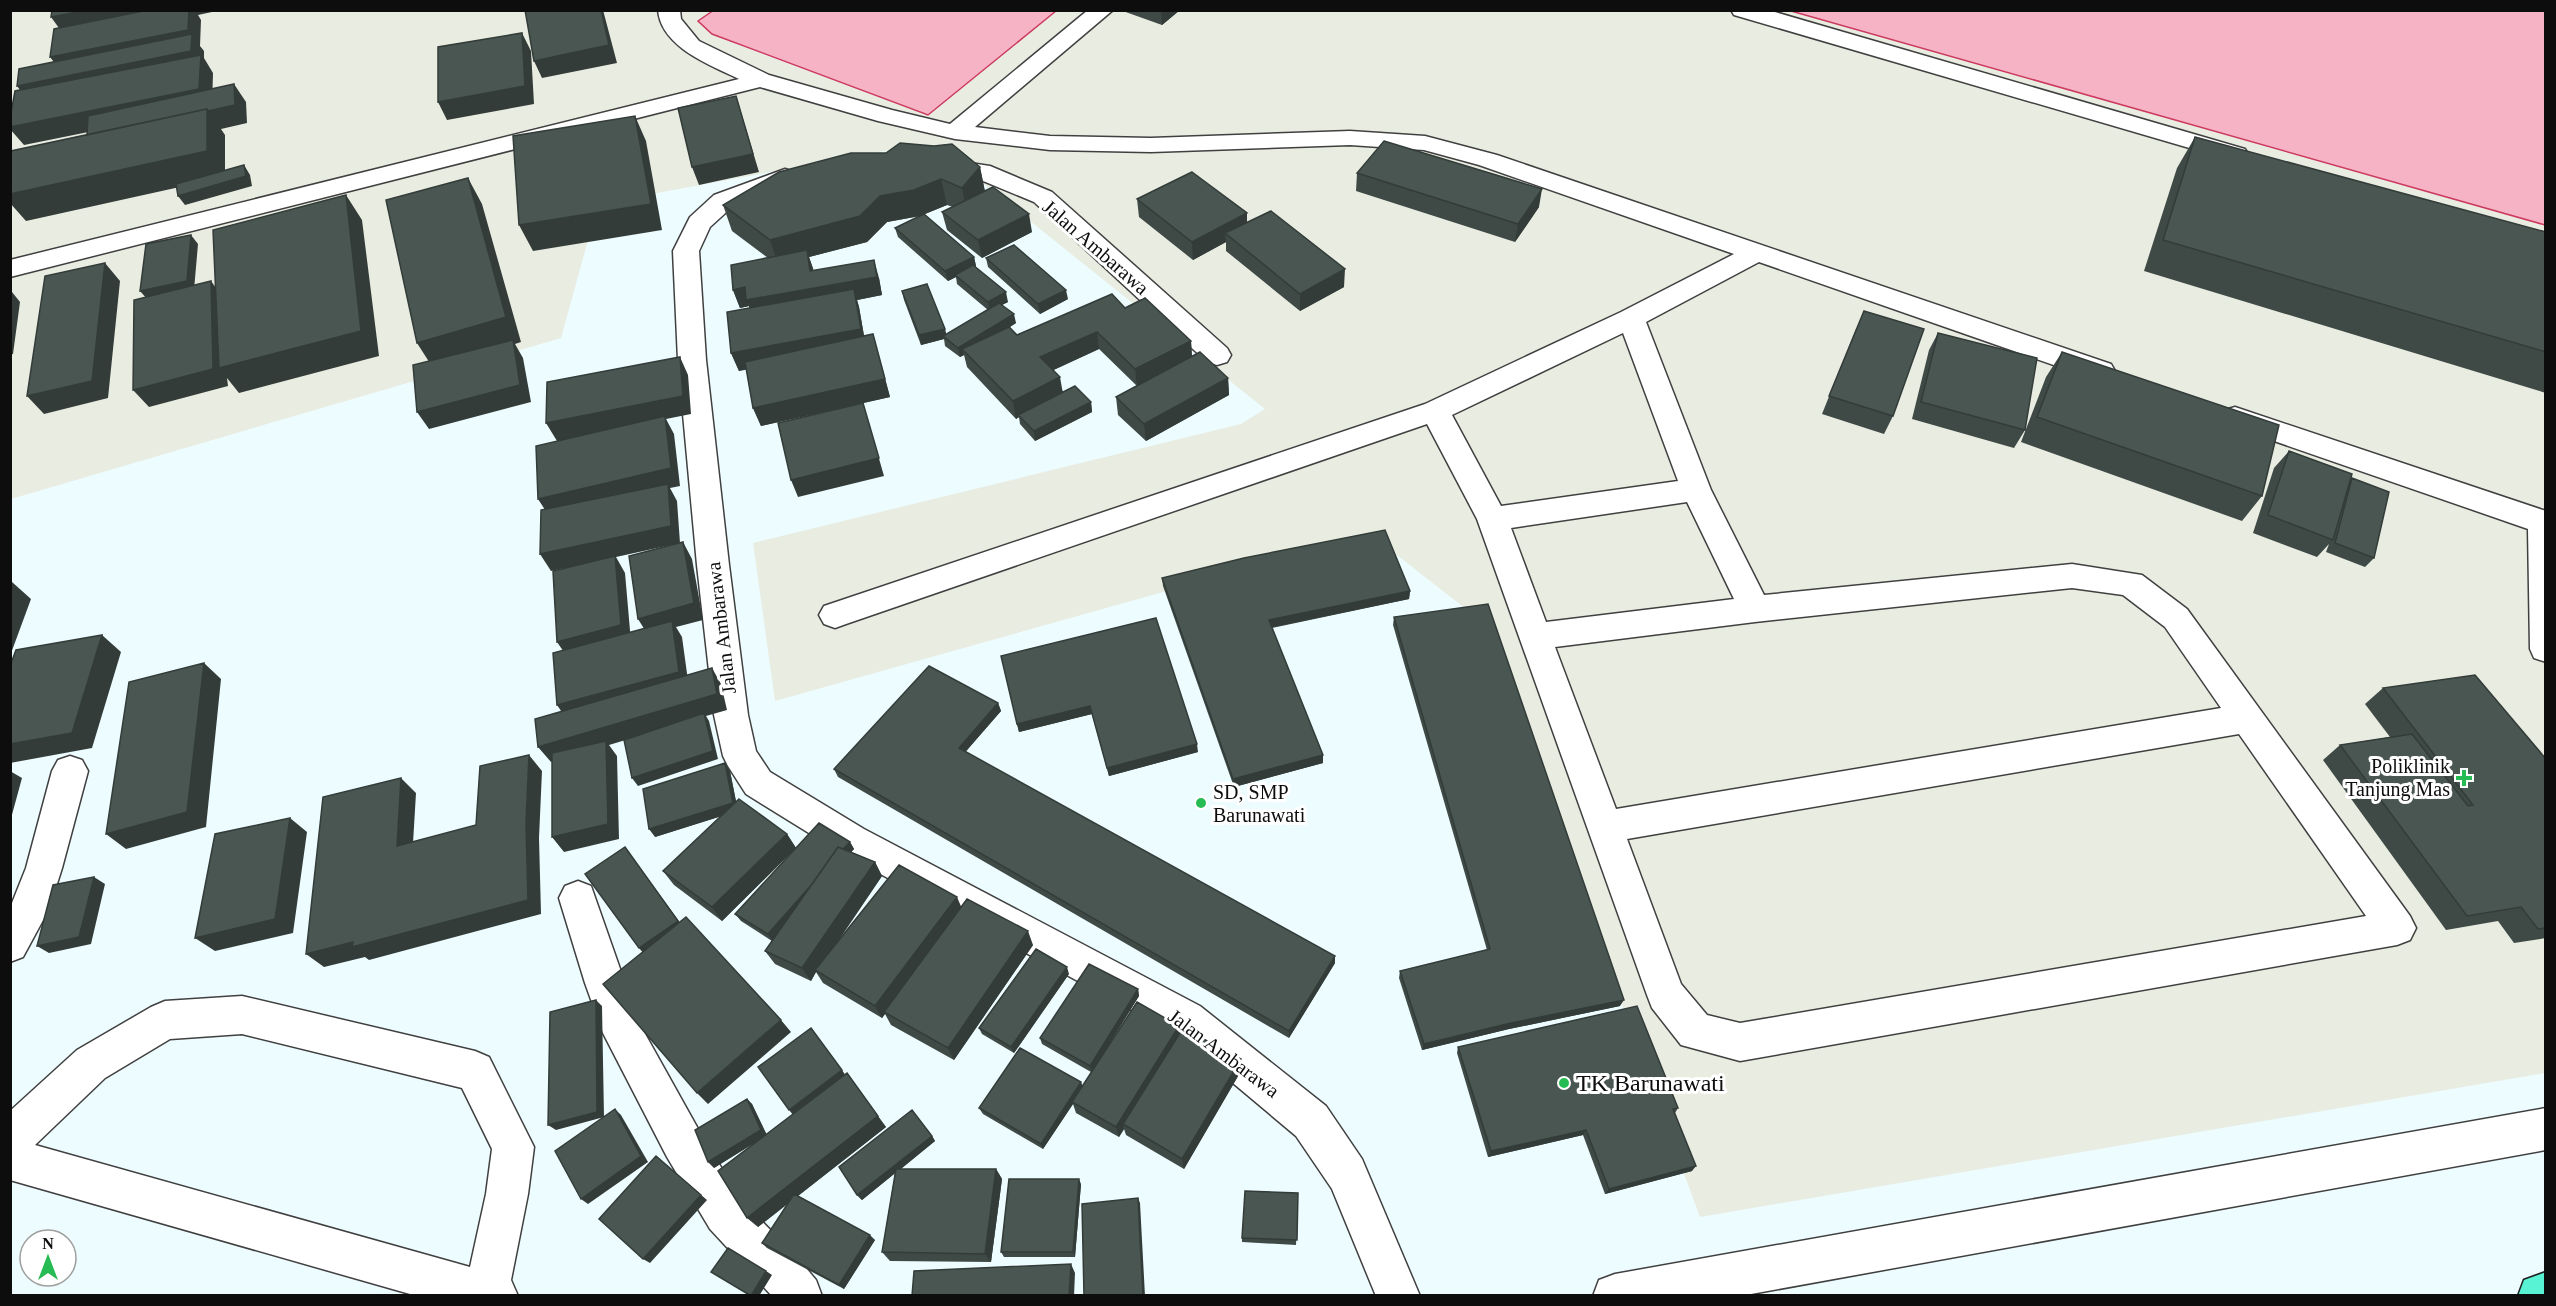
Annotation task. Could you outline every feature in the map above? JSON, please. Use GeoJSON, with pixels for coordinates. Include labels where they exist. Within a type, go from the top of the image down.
{"type":"FeatureCollection","features":[{"type":"Feature","properties":{"kind":"highway"},"geometry":{"type":"LineString","coordinates":[[2540,1296],[2546,1294]]}},
{"type":"Feature","properties":{"kind":"street"},"geometry":{"type":"LineString","coordinates":[[669,10],[670,20],[691,46],[761,80],[886,116],[955,132],[1050,142],[1151,146],[1350,138],[1425,143],[1488,160],[2127,380]]}},
{"type":"Feature","properties":{"kind":"street"},"geometry":{"type":"LineString","coordinates":[[955,132],[1102,10]]}},
{"type":"Feature","properties":{"kind":"street"},"geometry":{"type":"LineString","coordinates":[[1742,10],[2259,160]]}},
{"type":"Feature","properties":{"kind":"street"},"geometry":{"type":"LineString","coordinates":[[10,269],[761,80]]}},
{"type":"Feature","properties":{"kind":"street","name":"Jalan Ambarawa"},"geometry":{"type":"LineString","coordinates":[[905,163],[981,171],[1043,197],[1217,355]]}},
{"type":"Feature","properties":{"kind":"street","name":"Jalan Ambarawa"},"geometry":{"type":"LineString","coordinates":[[818,170],[774,180],[723,201],[699,223],[686,251],[692,360],[708,520],[731,716],[740,756],[759,783],[851,840],[1186,1019],[1311,1121],[1347,1174],[1398,1296]]}},
{"type":"Feature","properties":{"kind":"street"},"geometry":{"type":"LineString","coordinates":[[835,615],[1435,411],[1631,318],[1756,253]]}},
{"type":"Feature","properties":{"kind":"street"},"geometry":{"type":"LineString","coordinates":[[1631,318],[1696,490],[1755,609]]}},
{"type":"Feature","properties":{"kind":"street"},"geometry":{"type":"LineString","coordinates":[[2217,410],[2544,522],[2546,649]]}},
{"type":"Feature","properties":{"kind":"street"},"geometry":{"type":"LineString","coordinates":[[1435,411],[1492,519],[1534,636],[1606,827],[1666,994],[1695,1031],[1740,1042],[2397,928],[2176,618],[2130,584],[2072,576],[1755,609],[1534,636]]}},
{"type":"Feature","properties":{"kind":"street"},"geometry":{"type":"LineString","coordinates":[[1492,519],[1696,490]]}},
{"type":"Feature","properties":{"kind":"street"},"geometry":{"type":"LineString","coordinates":[[1606,827],[2247,718]]}},
{"type":"Feature","properties":{"kind":"street"},"geometry":{"type":"LineString","coordinates":[[10,944],[30,909],[44,868],[70,771]]}},
{"type":"Feature","properties":{"kind":"street"},"geometry":{"type":"LineString","coordinates":[[578,898],[622,1033],[682,1142],[725,1214],[781,1271],[800,1296]]}},
{"type":"Feature","properties":{"kind":"street"},"geometry":{"type":"LineString","coordinates":[[10,1140],[91,1064],[165,1020],[242,1015],[475,1071],[513,1147],[491,1294],[10,1159]]}},
{"type":"Feature","properties":{"kind":"street"},"geometry":{"type":"LineString","coordinates":[[1614,1296],[2546,1129]]}},
{"type":"Feature","properties":{"kind":"shaded area"},"geometry":{"type":"Polygon","coordinates":[[[714,10],[1056,11],[928,115],[712,34],[698,21],[714,10]]]}},
{"type":"Feature","properties":{"kind":"shaded area"},"geometry":{"type":"Polygon","coordinates":[[[11,11],[714,11],[699,21],[733,43],[928,115],[1056,11],[1791,11],[2545,225],[2545,1073],[1700,1217],[1480,620],[1370,534],[775,701],[753,543],[1241,424],[1265,409],[965,169],[884,151],[598,204],[561,338],[11,499],[11,11]]]}},
{"type":"Feature","properties":{"kind":"shaded area"},"geometry":{"type":"Polygon","coordinates":[[[1791,11],[2545,11],[2545,225],[1791,11]]]}},
{"type":"Feature","properties":{"kind":"building"},"geometry":{"type":"Polygon","coordinates":[[[52,10],[88,10],[51,17],[52,10]]]}},
{"type":"Feature","properties":{"kind":"building"},"geometry":{"type":"Polygon","coordinates":[[[148,10],[189,10],[188,30],[50,57],[54,29],[148,10]]]}},
{"type":"Feature","properties":{"kind":"building"},"geometry":{"type":"Polygon","coordinates":[[[525,10],[601,10],[609,45],[534,61],[525,10]]]}},
{"type":"Feature","properties":{"kind":"building"},"geometry":{"type":"Polygon","coordinates":[[[522,33],[525,86],[438,102],[438,47],[522,33]]]}},
{"type":"Feature","properties":{"kind":"building"},"geometry":{"type":"Polygon","coordinates":[[[192,34],[191,51],[17,86],[19,69],[192,34]]]}},
{"type":"Feature","properties":{"kind":"building"},"geometry":{"type":"Polygon","coordinates":[[[201,55],[199,89],[10,127],[15,91],[201,55]]]}},
{"type":"Feature","properties":{"kind":"building"},"geometry":{"type":"Polygon","coordinates":[[[234,84],[235,105],[87,135],[88,116],[234,84]]]}},
{"type":"Feature","properties":{"kind":"building"},"geometry":{"type":"Polygon","coordinates":[[[736,96],[753,154],[692,167],[678,108],[736,96]]]}},
{"type":"Feature","properties":{"kind":"building"},"geometry":{"type":"Polygon","coordinates":[[[207,109],[207,151],[10,194],[11,151],[207,109]]]}},
{"type":"Feature","properties":{"kind":"building"},"geometry":{"type":"Polygon","coordinates":[[[635,116],[651,204],[519,225],[513,136],[635,116]]]}},
{"type":"Feature","properties":{"kind":"building"},"geometry":{"type":"Polygon","coordinates":[[[2195,137],[2546,232],[2546,352],[2163,240],[2195,137]]]}},
{"type":"Feature","properties":{"kind":"building"},"geometry":{"type":"Polygon","coordinates":[[[1384,141],[1542,189],[1518,224],[1357,173],[1384,141]]]}},
{"type":"Feature","properties":{"kind":"building"},"geometry":{"type":"Polygon","coordinates":[[[900,143],[934,146],[952,144],[980,167],[962,188],[941,179],[914,190],[880,196],[860,216],[770,240],[723,205],[779,172],[851,153],[886,153],[900,143]]]}},
{"type":"Feature","properties":{"kind":"building"},"geometry":{"type":"Polygon","coordinates":[[[244,165],[246,176],[178,196],[176,184],[244,165]]]}},
{"type":"Feature","properties":{"kind":"building"},"geometry":{"type":"Polygon","coordinates":[[[1192,172],[1247,213],[1192,242],[1137,199],[1192,172]]]}},
{"type":"Feature","properties":{"kind":"building"},"geometry":{"type":"Polygon","coordinates":[[[468,178],[506,317],[417,343],[386,200],[468,178]]]}},
{"type":"Feature","properties":{"kind":"building"},"geometry":{"type":"Polygon","coordinates":[[[993,187],[1029,214],[978,240],[942,212],[993,187]]]}},
{"type":"Feature","properties":{"kind":"building"},"geometry":{"type":"Polygon","coordinates":[[[346,195],[361,331],[219,368],[213,230],[346,195]]]}},
{"type":"Feature","properties":{"kind":"building"},"geometry":{"type":"Polygon","coordinates":[[[1271,211],[1345,269],[1300,294],[1225,233],[1271,211]]]}},
{"type":"Feature","properties":{"kind":"building"},"geometry":{"type":"Polygon","coordinates":[[[924,214],[974,257],[945,271],[895,228],[924,214]]]}},
{"type":"Feature","properties":{"kind":"building"},"geometry":{"type":"Polygon","coordinates":[[[191,235],[187,281],[140,291],[146,244],[191,235]]]}},
{"type":"Feature","properties":{"kind":"building"},"geometry":{"type":"Polygon","coordinates":[[[1014,245],[1066,290],[1038,304],[986,258],[1014,245]]]}},
{"type":"Feature","properties":{"kind":"building"},"geometry":{"type":"Polygon","coordinates":[[[807,250],[810,271],[874,260],[877,277],[746,300],[745,287],[733,290],[731,265],[807,250]]]}},
{"type":"Feature","properties":{"kind":"building"},"geometry":{"type":"Polygon","coordinates":[[[105,263],[92,381],[27,396],[45,276],[105,263]]]}},
{"type":"Feature","properties":{"kind":"building"},"geometry":{"type":"Polygon","coordinates":[[[973,265],[1006,292],[988,302],[955,275],[973,265]]]}},
{"type":"Feature","properties":{"kind":"building"},"geometry":{"type":"Polygon","coordinates":[[[211,281],[213,369],[133,390],[134,300],[211,281]]]}},
{"type":"Feature","properties":{"kind":"building"},"geometry":{"type":"Polygon","coordinates":[[[927,284],[945,329],[919,335],[902,291],[927,284]]]}},
{"type":"Feature","properties":{"kind":"building"},"geometry":{"type":"Polygon","coordinates":[[[854,289],[861,329],[731,353],[727,312],[854,289]]]}},
{"type":"Feature","properties":{"kind":"building"},"geometry":{"type":"Polygon","coordinates":[[[1112,294],[1125,308],[1145,298],[1191,341],[1135,369],[1097,332],[1040,357],[1060,377],[1013,401],[962,349],[1009,327],[1017,335],[1112,294]]]}},
{"type":"Feature","properties":{"kind":"building"},"geometry":{"type":"Polygon","coordinates":[[[999,303],[1014,314],[958,348],[943,336],[999,303]]]}},
{"type":"Feature","properties":{"kind":"building"},"geometry":{"type":"Polygon","coordinates":[[[1864,311],[1924,329],[1893,416],[1829,396],[1864,311]]]}},
{"type":"Feature","properties":{"kind":"building"},"geometry":{"type":"Polygon","coordinates":[[[1938,333],[2037,358],[2025,430],[1921,402],[1938,333]]]}},
{"type":"Feature","properties":{"kind":"building"},"geometry":{"type":"Polygon","coordinates":[[[873,334],[885,379],[753,408],[745,362],[873,334]]]}},
{"type":"Feature","properties":{"kind":"building"},"geometry":{"type":"Polygon","coordinates":[[[513,340],[520,385],[417,412],[413,365],[513,340]]]}},
{"type":"Feature","properties":{"kind":"building"},"geometry":{"type":"Polygon","coordinates":[[[1200,352],[1228,378],[1144,424],[1116,397],[1200,352]]]}},
{"type":"Feature","properties":{"kind":"building"},"geometry":{"type":"Polygon","coordinates":[[[2062,352],[2279,425],[2262,496],[2037,417],[2062,352]]]}},
{"type":"Feature","properties":{"kind":"building"},"geometry":{"type":"Polygon","coordinates":[[[680,357],[683,396],[546,423],[547,382],[680,357]]]}},
{"type":"Feature","properties":{"kind":"building"},"geometry":{"type":"Polygon","coordinates":[[[1075,386],[1091,402],[1034,431],[1018,415],[1075,386]]]}},
{"type":"Feature","properties":{"kind":"building"},"geometry":{"type":"Polygon","coordinates":[[[863,403],[879,458],[791,480],[778,423],[863,403]]]}},
{"type":"Feature","properties":{"kind":"building"},"geometry":{"type":"Polygon","coordinates":[[[665,416],[671,468],[538,499],[536,446],[665,416]]]}},
{"type":"Feature","properties":{"kind":"building"},"geometry":{"type":"Polygon","coordinates":[[[2289,451],[2352,474],[2333,540],[2268,515],[2289,451]]]}},
{"type":"Feature","properties":{"kind":"building"},"geometry":{"type":"Polygon","coordinates":[[[2352,478],[2389,492],[2374,558],[2335,543],[2352,478]]]}},
{"type":"Feature","properties":{"kind":"building"},"geometry":{"type":"Polygon","coordinates":[[[668,484],[671,526],[540,554],[541,510],[668,484]]]}},
{"type":"Feature","properties":{"kind":"building"},"geometry":{"type":"Polygon","coordinates":[[[1385,530],[1410,591],[1269,620],[1323,755],[1233,779],[1162,578],[1244,558],[1385,530]]]}},
{"type":"Feature","properties":{"kind":"building"},"geometry":{"type":"Polygon","coordinates":[[[683,542],[694,603],[638,619],[629,556],[683,542]]]}},
{"type":"Feature","properties":{"kind":"building"},"geometry":{"type":"Polygon","coordinates":[[[615,556],[621,625],[557,642],[553,571],[615,556]]]}},
{"type":"Feature","properties":{"kind":"building"},"geometry":{"type":"Polygon","coordinates":[[[1488,604],[1624,1000],[1511,1023],[1424,1044],[1400,971],[1490,949],[1394,617],[1488,604]]]}},
{"type":"Feature","properties":{"kind":"building"},"geometry":{"type":"Polygon","coordinates":[[[1156,618],[1197,744],[1107,768],[1090,706],[1017,724],[1001,656],[1156,618]]]}},
{"type":"Feature","properties":{"kind":"building"},"geometry":{"type":"Polygon","coordinates":[[[672,621],[679,672],[557,705],[553,653],[672,621]]]}},
{"type":"Feature","properties":{"kind":"building"},"geometry":{"type":"Polygon","coordinates":[[[102,635],[72,733],[10,744],[10,666],[16,650],[102,635]]]}},
{"type":"Feature","properties":{"kind":"building"},"geometry":{"type":"Polygon","coordinates":[[[204,663],[187,812],[106,834],[129,682],[204,663]]]}},
{"type":"Feature","properties":{"kind":"building"},"geometry":{"type":"Polygon","coordinates":[[[929,666],[998,703],[959,748],[1335,956],[1289,1031],[834,769],[929,666]]]}},
{"type":"Feature","properties":{"kind":"building"},"geometry":{"type":"Polygon","coordinates":[[[712,668],[717,694],[538,747],[535,719],[712,668]]]}},
{"type":"Feature","properties":{"kind":"building"},"geometry":{"type":"Polygon","coordinates":[[[2475,675],[2546,759],[2546,928],[2538,929],[2521,907],[2467,916],[2340,745],[2412,734],[2468,806],[2473,805],[2383,688],[2475,675]]]}},
{"type":"Feature","properties":{"kind":"building"},"geometry":{"type":"Polygon","coordinates":[[[704,713],[713,751],[632,778],[624,740],[704,713]]]}},
{"type":"Feature","properties":{"kind":"building"},"geometry":{"type":"Polygon","coordinates":[[[606,741],[608,824],[552,837],[552,753],[606,741]]]}},
{"type":"Feature","properties":{"kind":"building"},"geometry":{"type":"Polygon","coordinates":[[[529,755],[526,823],[528,900],[352,947],[353,942],[306,954],[323,797],[401,778],[397,846],[476,825],[480,766],[529,755]]]}},
{"type":"Feature","properties":{"kind":"building"},"geometry":{"type":"Polygon","coordinates":[[[725,763],[733,803],[649,829],[643,789],[725,763]]]}},
{"type":"Feature","properties":{"kind":"building"},"geometry":{"type":"Polygon","coordinates":[[[739,799],[787,834],[712,907],[663,871],[739,799]]]}},
{"type":"Feature","properties":{"kind":"building"},"geometry":{"type":"Polygon","coordinates":[[[290,818],[275,919],[195,938],[215,834],[290,818]]]}},
{"type":"Feature","properties":{"kind":"building"},"geometry":{"type":"Polygon","coordinates":[[[819,823],[850,842],[843,849],[838,847],[813,883],[768,934],[735,914],[819,823]]]}},
{"type":"Feature","properties":{"kind":"building"},"geometry":{"type":"Polygon","coordinates":[[[625,847],[678,921],[639,948],[585,874],[625,847]]]}},
{"type":"Feature","properties":{"kind":"building"},"geometry":{"type":"Polygon","coordinates":[[[838,847],[875,862],[802,968],[765,951],[838,847]]]}},
{"type":"Feature","properties":{"kind":"building"},"geometry":{"type":"Polygon","coordinates":[[[899,865],[957,897],[875,1006],[815,970],[899,865]]]}},
{"type":"Feature","properties":{"kind":"building"},"geometry":{"type":"Polygon","coordinates":[[[94,877],[79,937],[37,946],[53,885],[94,877]]]}},
{"type":"Feature","properties":{"kind":"building"},"geometry":{"type":"Polygon","coordinates":[[[967,899],[1028,931],[948,1048],[884,1012],[967,899]]]}},
{"type":"Feature","properties":{"kind":"building"},"geometry":{"type":"Polygon","coordinates":[[[686,917],[781,1020],[697,1093],[603,984],[686,917]]]}},
{"type":"Feature","properties":{"kind":"building"},"geometry":{"type":"Polygon","coordinates":[[[1036,949],[1067,967],[1011,1047],[979,1028],[1036,949]]]}},
{"type":"Feature","properties":{"kind":"building"},"geometry":{"type":"Polygon","coordinates":[[[1089,964],[1138,989],[1090,1066],[1040,1038],[1089,964]]]}},
{"type":"Feature","properties":{"kind":"building"},"geometry":{"type":"Polygon","coordinates":[[[596,1000],[597,1112],[548,1125],[550,1012],[596,1000]]]}},
{"type":"Feature","properties":{"kind":"building"},"geometry":{"type":"Polygon","coordinates":[[[1137,1002],[1179,1026],[1116,1127],[1072,1102],[1137,1002]]]}},
{"type":"Feature","properties":{"kind":"building","name":"TK Barunawati"},"geometry":{"type":"Polygon","coordinates":[[[1637,1006],[1678,1108],[1673,1109],[1696,1166],[1609,1189],[1586,1130],[1491,1151],[1458,1047],[1637,1006]]]}},
{"type":"Feature","properties":{"kind":"building"},"geometry":{"type":"Polygon","coordinates":[[[811,1028],[842,1070],[789,1110],[758,1067],[811,1028]]]}},
{"type":"Feature","properties":{"kind":"building"},"geometry":{"type":"Polygon","coordinates":[[[1183,1028],[1241,1059],[1182,1159],[1123,1124],[1183,1028]]]}},
{"type":"Feature","properties":{"kind":"building"},"geometry":{"type":"Polygon","coordinates":[[[1020,1048],[1081,1082],[1041,1144],[979,1108],[1020,1048]]]}},
{"type":"Feature","properties":{"kind":"building"},"geometry":{"type":"Polygon","coordinates":[[[847,1073],[878,1116],[747,1218],[718,1171],[847,1073]]]}},
{"type":"Feature","properties":{"kind":"building"},"geometry":{"type":"Polygon","coordinates":[[[747,1099],[761,1130],[708,1162],[695,1130],[747,1099]]]}},
{"type":"Feature","properties":{"kind":"building"},"geometry":{"type":"Polygon","coordinates":[[[615,1109],[641,1156],[581,1199],[555,1151],[615,1109]]]}},
{"type":"Feature","properties":{"kind":"building"},"geometry":{"type":"Polygon","coordinates":[[[912,1110],[932,1136],[857,1195],[839,1167],[912,1110]]]}},
{"type":"Feature","properties":{"kind":"building"},"geometry":{"type":"Polygon","coordinates":[[[656,1156],[701,1195],[643,1259],[599,1219],[656,1156]]]}},
{"type":"Feature","properties":{"kind":"building"},"geometry":{"type":"Polygon","coordinates":[[[896,1169],[996,1169],[985,1254],[882,1252],[896,1169]]]}},
{"type":"Feature","properties":{"kind":"building"},"geometry":{"type":"Polygon","coordinates":[[[1009,1179],[1079,1179],[1073,1252],[1001,1252],[1009,1179]]]}},
{"type":"Feature","properties":{"kind":"building"},"geometry":{"type":"Polygon","coordinates":[[[1245,1191],[1298,1193],[1297,1240],[1242,1238],[1245,1191]]]}},
{"type":"Feature","properties":{"kind":"building"},"geometry":{"type":"Polygon","coordinates":[[[794,1194],[870,1235],[839,1285],[762,1243],[794,1194]]]}},
{"type":"Feature","properties":{"kind":"building"},"geometry":{"type":"Polygon","coordinates":[[[1138,1198],[1143,1296],[1084,1296],[1082,1204],[1138,1198]]]}},
{"type":"Feature","properties":{"kind":"building"},"geometry":{"type":"Polygon","coordinates":[[[728,1248],[766,1271],[751,1296],[711,1272],[728,1248]]]}},
{"type":"Feature","properties":{"kind":"building"},"geometry":{"type":"Polygon","coordinates":[[[1071,1264],[1069,1296],[912,1296],[914,1271],[1071,1264]]]}},
{"type":"Feature","properties":{"kind":"place","name":"Poliklinik Tanjung Mas"},"geometry":{"type":"Point","coordinates":[2464,778]}},
{"type":"Feature","properties":{"kind":"place","name":"SD, SMP Barunawati"},"geometry":{"type":"Point","coordinates":[1201,803]}},
{"type":"Feature","properties":{"kind":"place","name":"TK Barunawati"},"geometry":{"type":"Point","coordinates":[1564,1083]}}]}
